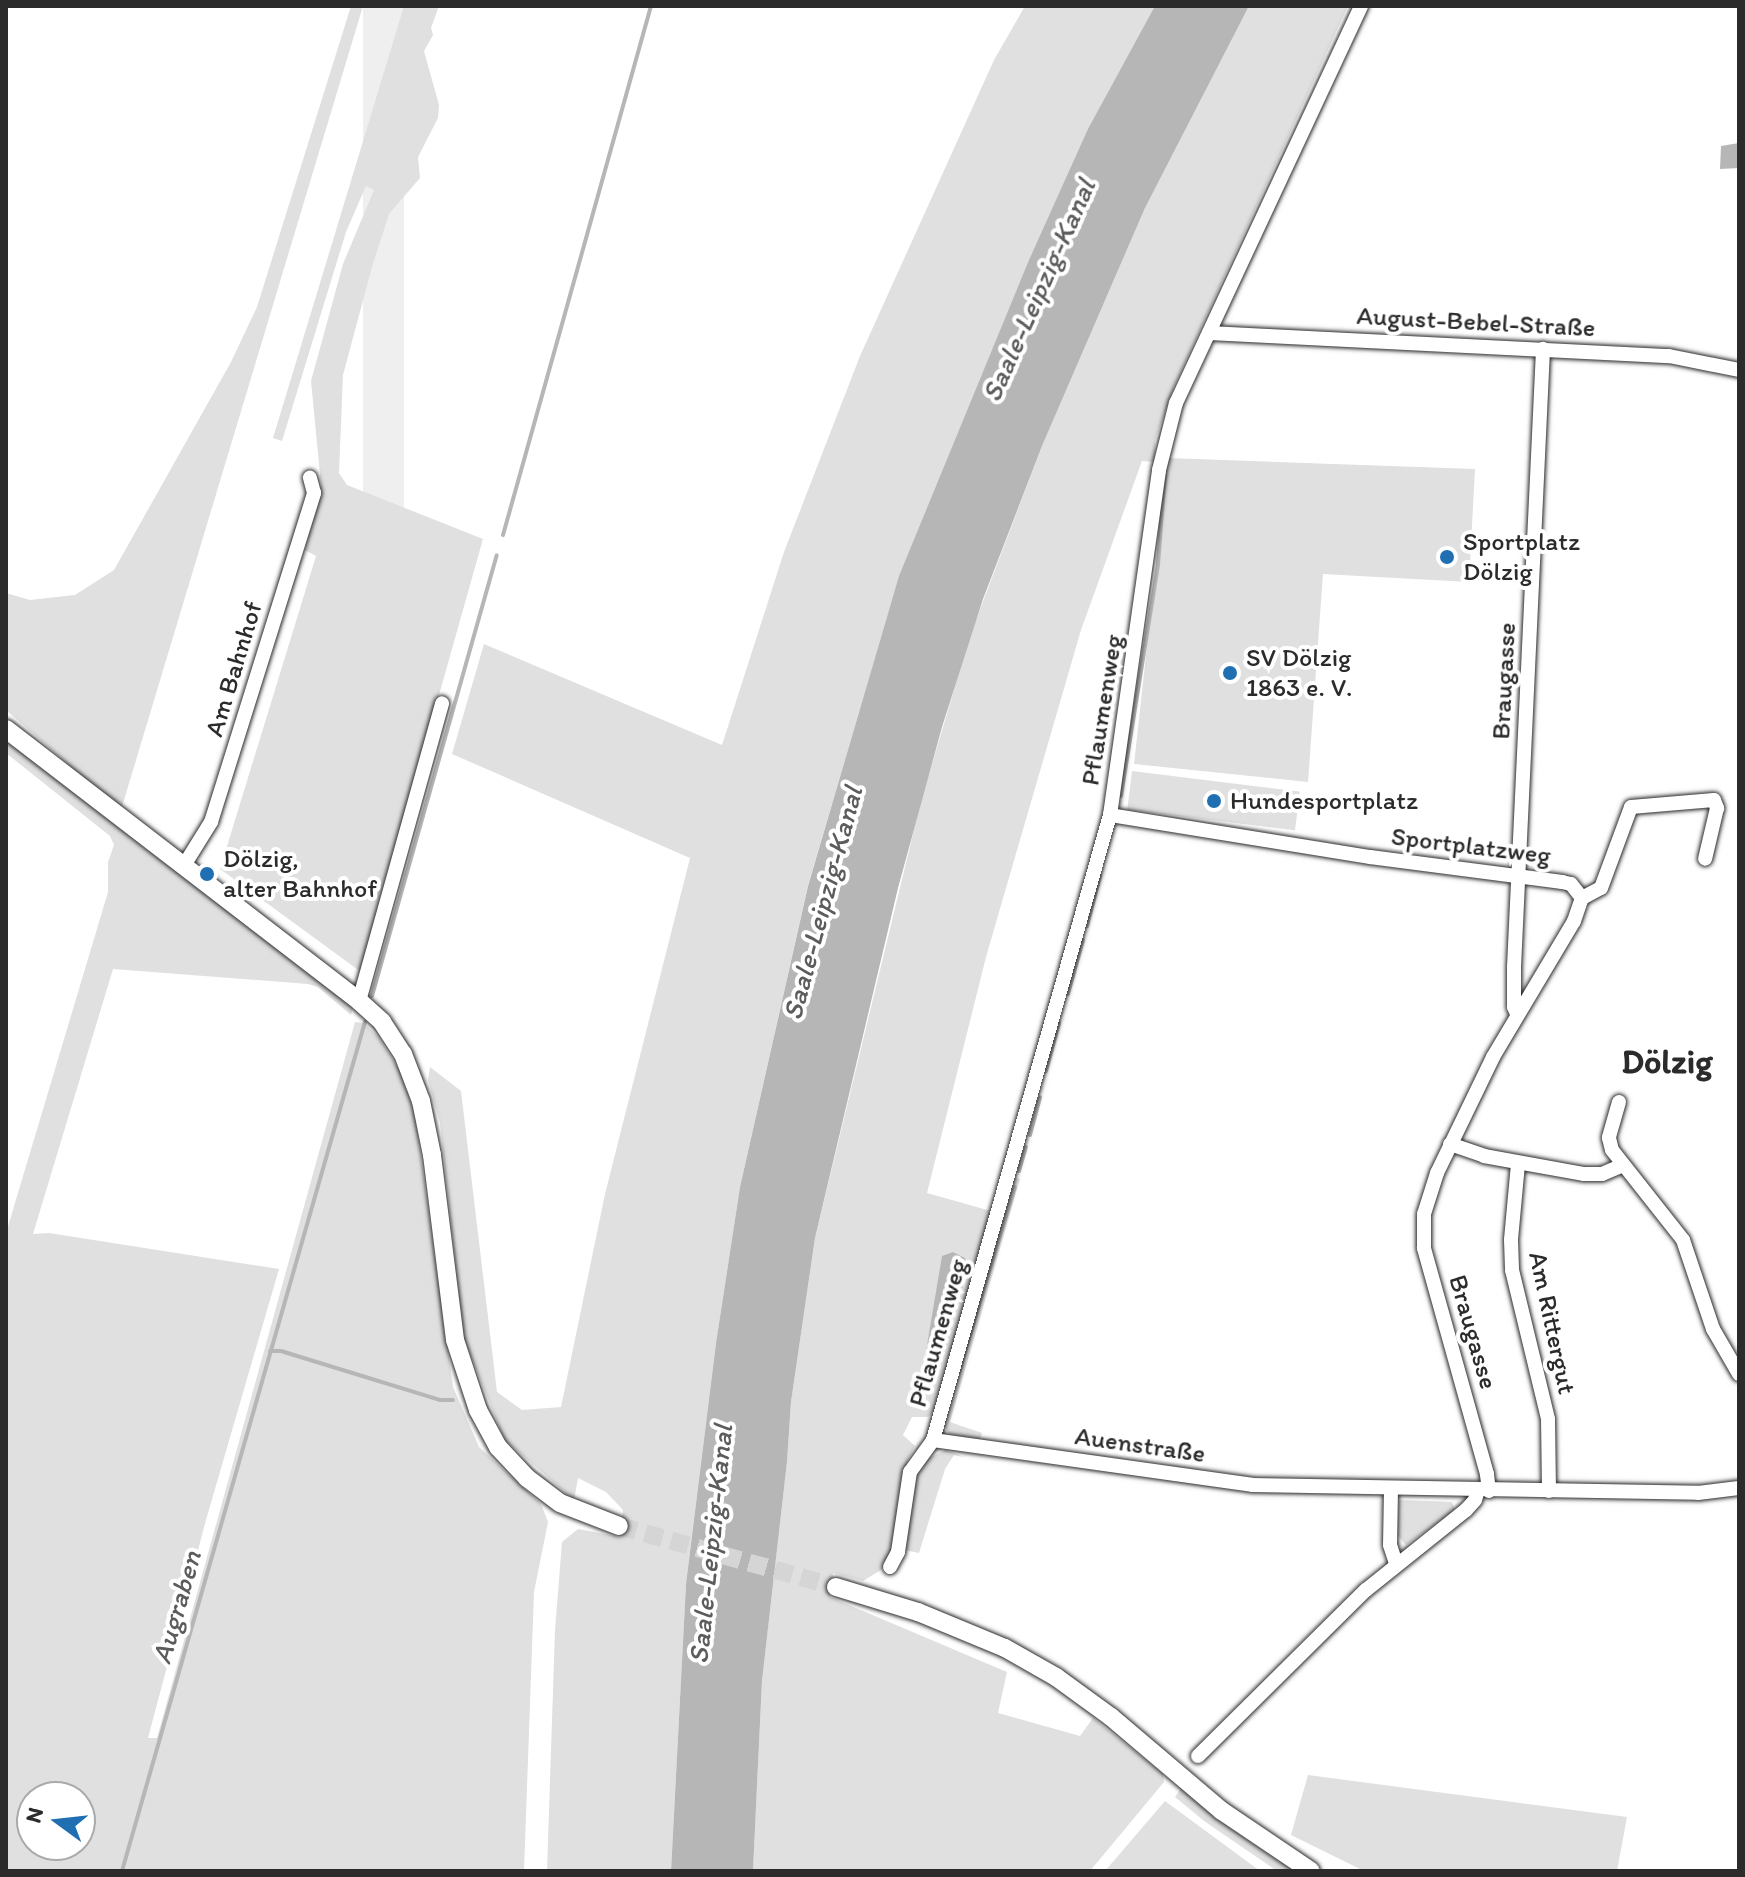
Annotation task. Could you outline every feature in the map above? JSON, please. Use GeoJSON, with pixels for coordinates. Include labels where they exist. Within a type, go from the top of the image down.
{"type":"FeatureCollection","features":[{"type":"Feature","properties":{"kind":"street","name":"Pflaumenweg"},"geometry":{"type":"LineString","coordinates":[[933,1440],[1110,815],[1162,453],[1176,403],[1361,6]]}},
{"type":"Feature","properties":{"kind":"street","name":"August-Bebel-Straße"},"geometry":{"type":"LineString","coordinates":[[1209,333],[1669,356],[1739,370]]}},
{"type":"Feature","properties":{"kind":"street","name":"Braugasse"},"geometry":{"type":"LineString","coordinates":[[1517,1014],[1514,1007],[1519,876],[1543,349]]}},
{"type":"Feature","properties":{"kind":"street","name":"Am Bahnhof"},"geometry":{"type":"LineString","coordinates":[[183,867],[196,851],[211,822],[314,493],[310,478]]}},
{"type":"Feature","properties":{"kind":"street"},"geometry":{"type":"LineString","coordinates":[[359,1001],[442,703]]}},
{"type":"Feature","properties":{"kind":"street"},"geometry":{"type":"LineString","coordinates":[[6,729],[359,1001],[382,1022],[398,1046],[421,1101],[432,1155],[455,1340],[469,1389],[488,1431],[509,1461],[551,1497],[619,1526]]}},
{"type":"Feature","properties":{"kind":"street"},"geometry":{"type":"LineString","coordinates":[[1582,898],[1601,888],[1631,807],[1714,800],[1717,808],[1705,859]]}},
{"type":"Feature","properties":{"kind":"street","name":"Sportplatzweg"},"geometry":{"type":"LineString","coordinates":[[1110,815],[1370,857],[1571,884],[1582,898]]}},
{"type":"Feature","properties":{"kind":"street","name":"Braugasse"},"geometry":{"type":"LineString","coordinates":[[1483,1491],[1487,1474],[1424,1248],[1427,1202],[1450,1144],[1517,1014],[1574,921],[1582,898]]}},
{"type":"Feature","properties":{"kind":"street"},"geometry":{"type":"LineString","coordinates":[[1619,1102],[1609,1138],[1623,1165],[1683,1240],[1713,1329],[1739,1374]]}},
{"type":"Feature","properties":{"kind":"street"},"geometry":{"type":"LineString","coordinates":[[1450,1144],[1518,1164],[1584,1174],[1602,1174],[1623,1165]]}},
{"type":"Feature","properties":{"kind":"street","name":"Am Rittergut"},"geometry":{"type":"LineString","coordinates":[[1518,1164],[1511,1240],[1512,1270],[1548,1419],[1549,1491]]}},
{"type":"Feature","properties":{"kind":"street"},"geometry":{"type":"LineString","coordinates":[[890,1567],[898,1552],[912,1464],[933,1440]]}},
{"type":"Feature","properties":{"kind":"street","name":"Auenstraße"},"geometry":{"type":"LineString","coordinates":[[933,1440],[1252,1485],[1698,1493],[1739,1488]]}},
{"type":"Feature","properties":{"kind":"street"},"geometry":{"type":"LineString","coordinates":[[1391,1489],[1390,1545],[1396,1563]]}},
{"type":"Feature","properties":{"kind":"street"},"geometry":{"type":"LineString","coordinates":[[1198,1756],[1396,1563],[1466,1510],[1483,1491]]}},
{"type":"Feature","properties":{"kind":"street"},"geometry":{"type":"LineString","coordinates":[[836,1587],[918,1612],[1005,1648],[1056,1677],[1111,1717],[1222,1811],[1311,1871]]}},
{"type":"Feature","properties":{"kind":"shaded area"},"geometry":{"type":"Polygon","coordinates":[[[351,6],[363,6],[121,810],[6,710],[6,593],[30,600],[75,595],[114,570],[231,362],[257,307],[351,6]]]}},
{"type":"Feature","properties":{"kind":"shaded area"},"geometry":{"type":"Polygon","coordinates":[[[363,6],[404,6],[404,846],[363,846],[363,6]]]}},
{"type":"Feature","properties":{"kind":"shaded area"},"geometry":{"type":"Polygon","coordinates":[[[404,6],[439,6],[431,28],[433,35],[424,51],[439,105],[438,118],[418,157],[420,178],[389,214],[372,267],[343,375],[339,473],[347,485],[483,539],[361,972],[220,869],[316,556],[305,550],[321,485],[311,381],[343,264],[374,190],[366,186],[346,232],[282,441],[273,438],[404,6]]]}},
{"type":"Feature","properties":{"kind":"shaded area"},"geometry":{"type":"Polygon","coordinates":[[[1025,6],[1156,6],[899,577],[808,885],[740,1187],[716,1343],[686,1584],[671,1871],[547,1871],[555,1630],[562,1542],[578,1529],[620,1537],[623,1510],[606,1492],[578,1478],[574,1500],[504,1439],[464,1338],[440,1123],[428,1080],[430,1067],[461,1091],[497,1392],[522,1410],[561,1407],[605,1194],[690,858],[452,754],[484,644],[722,745],[784,552],[860,356],[994,60],[1025,6]]]}},
{"type":"Feature","properties":{"kind":"shaded area"},"geometry":{"type":"Polygon","coordinates":[[[1249,6],[1348,6],[1175,384],[1155,440],[1155,462],[1142,461],[1081,630],[986,957],[927,1193],[991,1211],[934,1411],[928,1417],[912,1417],[903,1435],[915,1446],[908,1459],[892,1555],[884,1568],[863,1581],[833,1573],[830,1597],[1007,1672],[998,1713],[1080,1736],[1093,1718],[1163,1774],[1164,1782],[1090,1871],[753,1871],[762,1681],[791,1402],[815,1238],[921,801],[971,633],[1042,446],[1145,208],[1249,6]]]}},
{"type":"Feature","properties":{"kind":"shaded area","name":"SV Dölzig 1863 e. V."},"geometry":{"type":"Polygon","coordinates":[[[1168,458],[1475,469],[1469,582],[1323,574],[1308,782],[1134,764],[1168,458]]]}},
{"type":"Feature","properties":{"kind":"shaded area"},"geometry":{"type":"Polygon","coordinates":[[[6,741],[353,1007],[351,1015],[318,987],[308,984],[113,969],[33,1234],[49,1233],[279,1269],[206,1520],[148,1738],[157,1738],[355,1022],[364,1023],[379,1038],[400,1071],[415,1115],[453,1387],[479,1447],[541,1504],[548,1522],[534,1592],[524,1871],[6,1871],[6,1233],[108,892],[108,862],[114,845],[110,836],[6,753],[6,741]]]}},
{"type":"Feature","properties":{"kind":"shaded area","name":"Hundesportplatz"},"geometry":{"type":"Polygon","coordinates":[[[1132,771],[1300,792],[1295,830],[1127,810],[1132,771]]]}},
{"type":"Feature","properties":{"kind":"shaded area"},"geometry":{"type":"Polygon","coordinates":[[[1013,1177],[1020,1179],[950,1422],[982,1433],[979,1442],[949,1434],[942,1421],[1013,1177]]]}},
{"type":"Feature","properties":{"kind":"shaded area"},"geometry":{"type":"Polygon","coordinates":[[[946,1450],[964,1457],[954,1455],[945,1469],[919,1553],[904,1550],[913,1475],[929,1458],[946,1450]]]}},
{"type":"Feature","properties":{"kind":"shaded area"},"geometry":{"type":"Polygon","coordinates":[[[1399,1500],[1452,1502],[1455,1510],[1406,1545],[1397,1535],[1399,1500]]]}},
{"type":"Feature","properties":{"kind":"shaded area"},"geometry":{"type":"Polygon","coordinates":[[[1308,1775],[1627,1817],[1617,1871],[1364,1871],[1291,1835],[1308,1775]]]}},
{"type":"Feature","properties":{"kind":"shaded area"},"geometry":{"type":"Polygon","coordinates":[[[1182,1787],[1252,1843],[1295,1871],[1277,1871],[1204,1821],[1175,1797],[1182,1787]]]}},
{"type":"Feature","properties":{"kind":"shaded area"},"geometry":{"type":"Polygon","coordinates":[[[1165,1801],[1256,1868],[1261,1871],[1105,1871],[1165,1801]]]}},
{"type":"Feature","properties":{"kind":"water","name":"Saale-Leipzig-Kanal"},"geometry":{"type":"Polygon","coordinates":[[[1155,6],[1249,6],[1145,208],[1042,446],[983,599],[942,727],[898,888],[815,1238],[791,1402],[762,1681],[753,1871],[671,1871],[686,1584],[716,1343],[740,1187],[808,886],[899,576],[1029,260],[1088,129],[1155,6]]]}},
{"type":"Feature","properties":{"kind":"water"},"geometry":{"type":"Polygon","coordinates":[[[1739,143],[1739,168],[1720,169],[1721,146],[1739,143]]]}},
{"type":"Feature","properties":{"kind":"water"},"geometry":{"type":"Polygon","coordinates":[[[953,1252],[965,1258],[968,1267],[943,1356],[937,1357],[926,1351],[942,1256],[953,1252]]]}},
{"type":"Feature","properties":{"kind":"waterway"},"geometry":{"type":"LineString","coordinates":[[503,535],[651,6]]}},
{"type":"Feature","properties":{"kind":"waterway"},"geometry":{"type":"LineString","coordinates":[[1121,796],[1158,564],[1165,474]]}},
{"type":"Feature","properties":{"kind":"waterway"},"geometry":{"type":"LineString","coordinates":[[372,996],[497,555]]}},
{"type":"Feature","properties":{"kind":"waterway"},"geometry":{"type":"LineString","coordinates":[[1087,926],[1100,876]]}},
{"type":"Feature","properties":{"kind":"waterway"},"geometry":{"type":"LineString","coordinates":[[1068,994],[1083,940]]}},
{"type":"Feature","properties":{"kind":"waterway","name":"Augraben"},"geometry":{"type":"LineString","coordinates":[[122,1871],[365,1022]]}},
{"type":"Feature","properties":{"kind":"waterway"},"geometry":{"type":"LineString","coordinates":[[1046,1071],[1059,1023]]}},
{"type":"Feature","properties":{"kind":"waterway"},"geometry":{"type":"LineString","coordinates":[[1030,1135],[1040,1097]]}},
{"type":"Feature","properties":{"kind":"waterway"},"geometry":{"type":"LineString","coordinates":[[1019,1171],[1026,1147]]}},
{"type":"Feature","properties":{"kind":"waterway"},"geometry":{"type":"LineString","coordinates":[[959,1372],[1015,1187]]}},
{"type":"Feature","properties":{"kind":"waterway"},"geometry":{"type":"LineString","coordinates":[[270,1351],[281,1351],[440,1400],[453,1400]]}},
{"type":"Feature","properties":{"kind":"tunnel"},"geometry":{"type":"LineString","coordinates":[[619,1526],[836,1587]]}},
{"type":"Feature","properties":{"kind":"place","name":"Sportplatz Dölzig"},"geometry":{"type":"Point","coordinates":[1447,557]}},
{"type":"Feature","properties":{"kind":"place","name":"SV Dölzig 1863 e. V."},"geometry":{"type":"Point","coordinates":[1230,673]}},
{"type":"Feature","properties":{"kind":"place","name":"Hundesportplatz"},"geometry":{"type":"Point","coordinates":[1214,801]}},
{"type":"Feature","properties":{"kind":"place","name":"Dölzig, alter Bahnhof"},"geometry":{"type":"Point","coordinates":[207,874]}},
{"type":"Feature","properties":{"kind":"district","name":"Dölzig"},"geometry":{"type":"Point","coordinates":[1667,1062]}}]}
